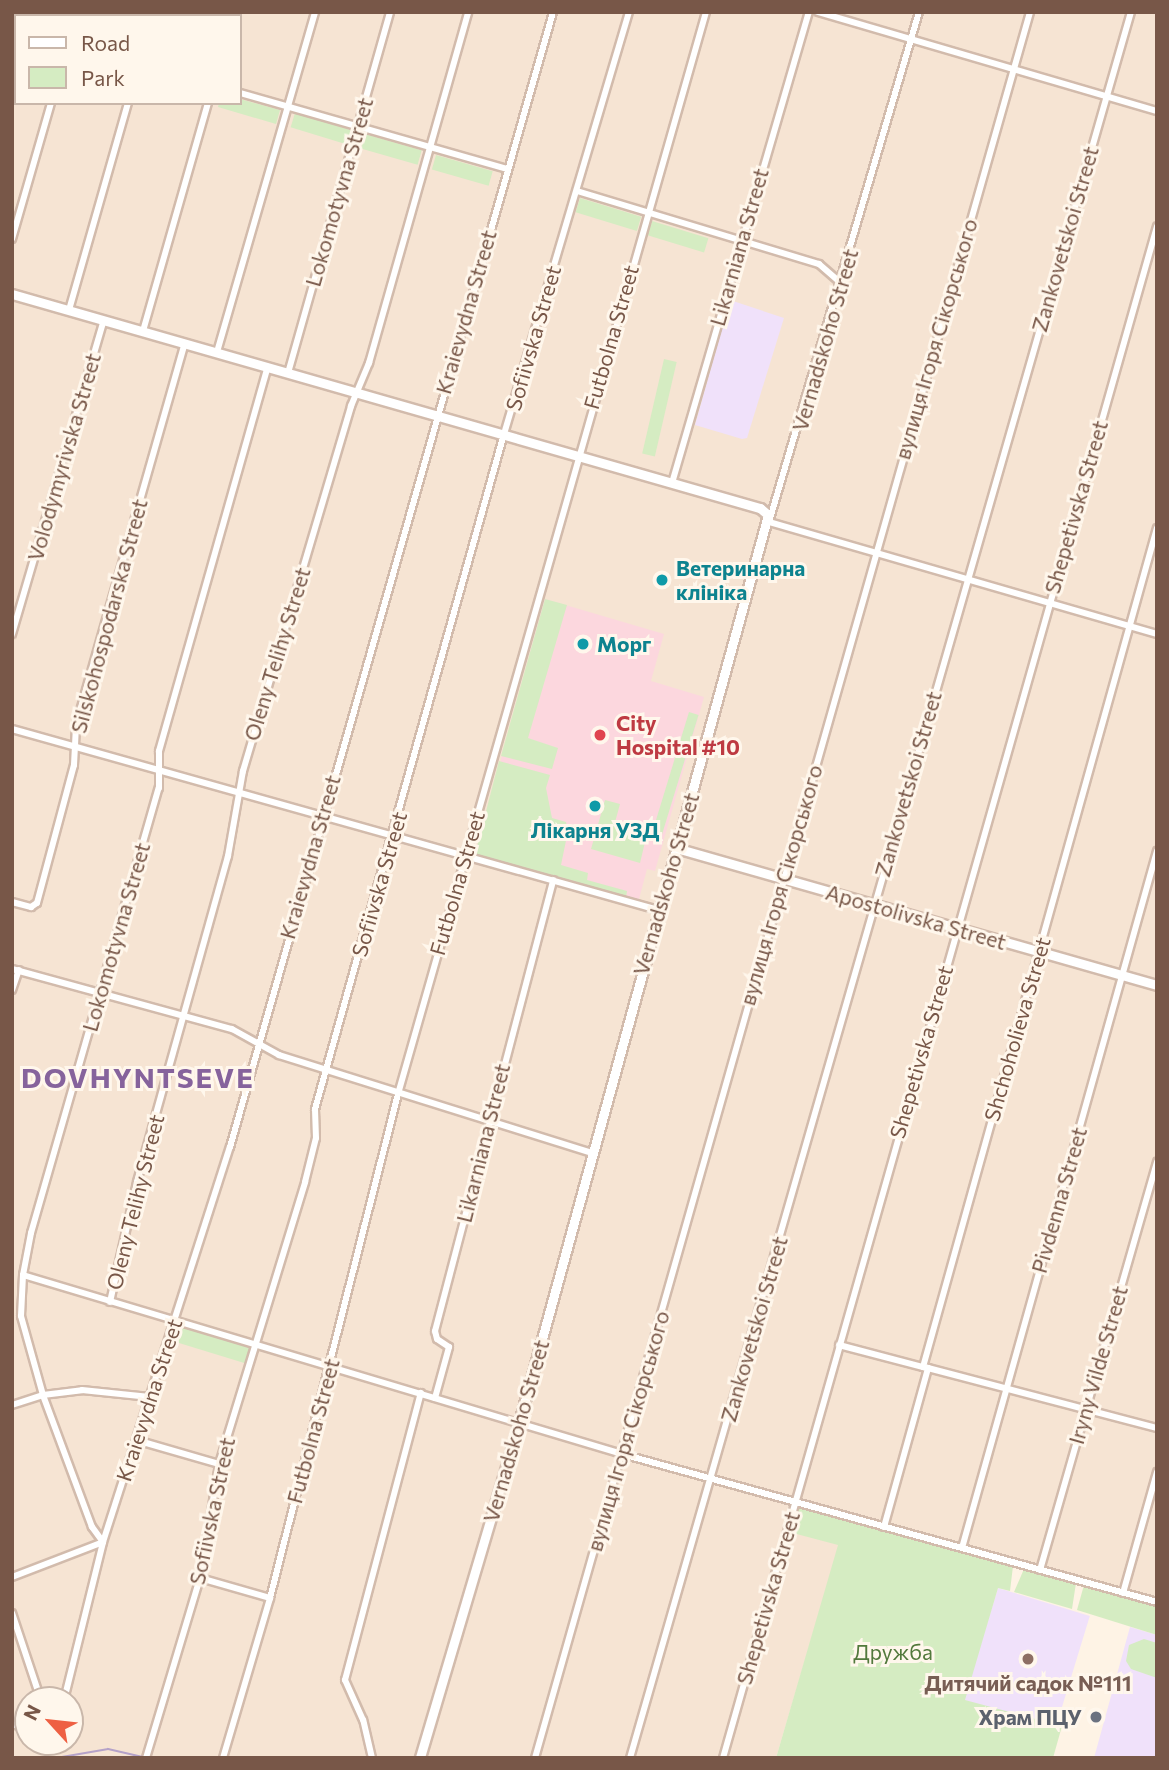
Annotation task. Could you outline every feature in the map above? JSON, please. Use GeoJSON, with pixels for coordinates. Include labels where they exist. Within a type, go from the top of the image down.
{"type":"FeatureCollection","features":[{"type":"Feature","properties":{"kind":"street"},"geometry":{"type":"LineString","coordinates":[[217,352],[315,12]]}},
{"type":"Feature","properties":{"kind":"street","name":"Lokomotyvna Street"},"geometry":{"type":"LineString","coordinates":[[288,373],[390,12]]}},
{"type":"Feature","properties":{"kind":"street","name":"Oleny Telihy Street"},"geometry":{"type":"LineString","coordinates":[[110,1302],[137,1182],[186,1017],[228,856],[238,794],[431,148],[468,12]]}},
{"type":"Feature","properties":{"kind":"street","name":"Kraievydna Street"},"geometry":{"type":"LineString","coordinates":[[67,1686],[103,1542],[175,1320],[259,1041],[320,818],[553,12]]}},
{"type":"Feature","properties":{"kind":"street","name":"Sofiivska Street"},"geometry":{"type":"LineString","coordinates":[[146,1758],[200,1578],[219,1464],[305,1182],[316,1138],[315,1109],[504,434],[629,12]]}},
{"type":"Feature","properties":{"kind":"street","name":"Futbolna Street"},"geometry":{"type":"LineString","coordinates":[[223,1758],[270,1598],[331,1367],[398,1094],[706,12]]}},
{"type":"Feature","properties":{"kind":"street","name":"Likarniana Street"},"geometry":{"type":"LineString","coordinates":[[672,483],[740,241],[809,12]]}},
{"type":"Feature","properties":{"kind":"street"},"geometry":{"type":"LineString","coordinates":[[818,12],[1157,111]]}},
{"type":"Feature","properties":{"kind":"street","name":"Vernadskoho Street"},"geometry":{"type":"LineString","coordinates":[[420,1758],[519,1423],[658,910],[919,12]]}},
{"type":"Feature","properties":{"kind":"street","name":"вулиця Ігоря Сікорського"},"geometry":{"type":"LineString","coordinates":[[535,1758],[874,551],[1030,12]]}},
{"type":"Feature","properties":{"kind":"street","name":"Zankovetskoi Street"},"geometry":{"type":"LineString","coordinates":[[630,1758],[1130,12]]}},
{"type":"Feature","properties":{"kind":"street"},"geometry":{"type":"LineString","coordinates":[[242,94],[507,169]]}},
{"type":"Feature","properties":{"kind":"street"},"geometry":{"type":"LineString","coordinates":[[12,239],[50,105]]}},
{"type":"Feature","properties":{"kind":"street"},"geometry":{"type":"LineString","coordinates":[[69,310],[127,105]]}},
{"type":"Feature","properties":{"kind":"street"},"geometry":{"type":"LineString","coordinates":[[143,331],[207,105]]}},
{"type":"Feature","properties":{"kind":"street"},"geometry":{"type":"LineString","coordinates":[[578,191],[819,264],[841,283]]}},
{"type":"Feature","properties":{"kind":"street","name":"Shepetivska Street"},"geometry":{"type":"LineString","coordinates":[[723,1758],[1157,226]]}},
{"type":"Feature","properties":{"kind":"street"},"geometry":{"type":"LineString","coordinates":[[12,294],[760,508],[769,522],[1157,634]]}},
{"type":"Feature","properties":{"kind":"street","name":"Volodymyrivska Street"},"geometry":{"type":"LineString","coordinates":[[12,634],[104,320]]}},
{"type":"Feature","properties":{"kind":"street","name":"Silskohospodarska Street"},"geometry":{"type":"LineString","coordinates":[[12,902],[31,907],[37,903],[74,747],[76,725],[186,343]]}},
{"type":"Feature","properties":{"kind":"street","name":"Lokomotyvna Street"},"geometry":{"type":"LineString","coordinates":[[103,1542],[92,1527],[43,1395],[21,1316],[23,1275],[31,1233],[160,772],[159,751],[268,367]]}},
{"type":"Feature","properties":{"kind":"street","name":"Shchoholieva Street"},"geometry":{"type":"LineString","coordinates":[[884,1527],[1039,951],[1157,528]]}},
{"type":"Feature","properties":{"kind":"street"},"geometry":{"type":"LineString","coordinates":[[12,729],[391,838],[658,910]]}},
{"type":"Feature","properties":{"kind":"street","name":"Apostolivska Street"},"geometry":{"type":"LineString","coordinates":[[676,848],[1157,985]]}},
{"type":"Feature","properties":{"kind":"street","name":"Pivdenna Street"},"geometry":{"type":"LineString","coordinates":[[962,1548],[1157,851]]}},
{"type":"Feature","properties":{"kind":"street","name":"Likarniana Street"},"geometry":{"type":"LineString","coordinates":[[435,1398],[449,1347],[437,1339],[435,1331],[552,880]]}},
{"type":"Feature","properties":{"kind":"street"},"geometry":{"type":"LineString","coordinates":[[12,990],[15,970],[186,1017],[259,1041],[279,1055],[489,1123],[592,1153]]}},
{"type":"Feature","properties":{"kind":"street","name":"Iryny Vilde Street"},"geometry":{"type":"LineString","coordinates":[[1040,1570],[1157,1161]]}},
{"type":"Feature","properties":{"kind":"street"},"geometry":{"type":"LineString","coordinates":[[23,1275],[622,1454],[1157,1602]]}},
{"type":"Feature","properties":{"kind":"street"},"geometry":{"type":"LineString","coordinates":[[839,1345],[1157,1428]]}},
{"type":"Feature","properties":{"kind":"street"},"geometry":{"type":"LineString","coordinates":[[12,1405],[43,1395],[82,1390],[150,1397]]}},
{"type":"Feature","properties":{"kind":"street"},"geometry":{"type":"LineString","coordinates":[[372,1758],[363,1720],[345,1680],[421,1393]]}},
{"type":"Feature","properties":{"kind":"street"},"geometry":{"type":"LineString","coordinates":[[136,1440],[219,1464]]}},
{"type":"Feature","properties":{"kind":"street"},"geometry":{"type":"LineString","coordinates":[[1123,1592],[1157,1472]]}},
{"type":"Feature","properties":{"kind":"street"},"geometry":{"type":"LineString","coordinates":[[12,1577],[103,1542]]}},
{"type":"Feature","properties":{"kind":"street"},"geometry":{"type":"LineString","coordinates":[[200,1578],[270,1598]]}},
{"type":"Feature","properties":{"kind":"street"},"geometry":{"type":"LineString","coordinates":[[12,1613],[36,1686]]}},
{"type":"Feature","properties":{"kind":"shaded area"},"geometry":{"type":"Polygon","coordinates":[[[12,12],[1157,12],[1157,1597],[800,1501],[794,1511],[839,1545],[776,1758],[12,1758],[12,12]]]}},
{"type":"Feature","properties":{"kind":"shaded area"},"geometry":{"type":"Polygon","coordinates":[[[730,300],[784,318],[747,438],[742,439],[695,425],[730,300]]]}},
{"type":"Feature","properties":{"kind":"shaded area","name":"City Hospital #10"},"geometry":{"type":"Polygon","coordinates":[[[545,599],[664,634],[651,681],[704,697],[655,871],[647,869],[638,903],[475,854],[545,599]]]}},
{"type":"Feature","properties":{"kind":"shaded area","name":"Дитячий садок №111"},"geometry":{"type":"Polygon","coordinates":[[[998,1588],[1090,1616],[1056,1728],[964,1700],[998,1588]]]}},
{"type":"Feature","properties":{"kind":"shaded area"},"geometry":{"type":"Polygon","coordinates":[[[1130,1627],[1157,1635],[1157,1758],[1094,1758],[1130,1627]]]}},
{"type":"Feature","properties":{"kind":"green space"},"geometry":{"type":"Polygon","coordinates":[[[242,100],[280,110],[276,124],[218,107],[242,105],[242,100]]]}},
{"type":"Feature","properties":{"kind":"green space"},"geometry":{"type":"Polygon","coordinates":[[[295,113],[351,130],[347,145],[291,127],[295,113]]]}},
{"type":"Feature","properties":{"kind":"green space"},"geometry":{"type":"Polygon","coordinates":[[[365,134],[422,150],[418,165],[361,148],[365,134]]]}},
{"type":"Feature","properties":{"kind":"green space"},"geometry":{"type":"Polygon","coordinates":[[[436,155],[493,171],[489,186],[432,169],[436,155]]]}},
{"type":"Feature","properties":{"kind":"green space"},"geometry":{"type":"Polygon","coordinates":[[[580,198],[641,217],[637,231],[576,212],[580,198]]]}},
{"type":"Feature","properties":{"kind":"green space"},"geometry":{"type":"Polygon","coordinates":[[[652,221],[708,238],[704,253],[648,235],[652,221]]]}},
{"type":"Feature","properties":{"kind":"green space"},"geometry":{"type":"Polygon","coordinates":[[[664,359],[677,362],[655,456],[642,454],[664,359]]]}},
{"type":"Feature","properties":{"kind":"green space"},"geometry":{"type":"Polygon","coordinates":[[[545,599],[567,605],[528,738],[558,748],[552,769],[501,756],[545,599]]]}},
{"type":"Feature","properties":{"kind":"green space"},"geometry":{"type":"Polygon","coordinates":[[[689,712],[699,715],[659,843],[650,840],[689,712]]]}},
{"type":"Feature","properties":{"kind":"green space"},"geometry":{"type":"Polygon","coordinates":[[[499,761],[550,775],[546,788],[552,818],[566,822],[568,831],[561,865],[588,873],[587,880],[627,891],[626,897],[475,854],[499,761]]]}},
{"type":"Feature","properties":{"kind":"green space"},"geometry":{"type":"Polygon","coordinates":[[[605,800],[620,804],[614,826],[646,838],[640,863],[591,849],[605,800]]]}},
{"type":"Feature","properties":{"kind":"green space"},"geometry":{"type":"Polygon","coordinates":[[[178,1326],[250,1348],[245,1363],[173,1341],[178,1326]]]}},
{"type":"Feature","properties":{"kind":"green space","name":"Дружба"},"geometry":{"type":"Polygon","coordinates":[[[798,1508],[1013,1566],[1010,1591],[998,1588],[965,1700],[1062,1726],[1053,1758],[776,1758],[838,1545],[789,1532],[798,1508]]]}},
{"type":"Feature","properties":{"kind":"green space"},"geometry":{"type":"Polygon","coordinates":[[[1024,1569],[1076,1583],[1072,1609],[1014,1592],[1024,1569]]]}},
{"type":"Feature","properties":{"kind":"green space"},"geometry":{"type":"Polygon","coordinates":[[[1084,1585],[1157,1606],[1157,1635],[1077,1610],[1084,1585]]]}},
{"type":"Feature","properties":{"kind":"green space"},"geometry":{"type":"Polygon","coordinates":[[[1144,1639],[1157,1643],[1157,1678],[1131,1669],[1126,1661],[1129,1645],[1144,1639]]]}},
{"type":"Feature","properties":{"kind":"tram line"},"geometry":{"type":"LineString","coordinates":[[56,1758],[108,1749],[146,1758]]}},
{"type":"Feature","properties":{"kind":"place","name":"Ветеринарна клініка"},"geometry":{"type":"Point","coordinates":[662,580]}},
{"type":"Feature","properties":{"kind":"place","name":"Морг"},"geometry":{"type":"Point","coordinates":[583,644]}},
{"type":"Feature","properties":{"kind":"place","name":"City Hospital #10"},"geometry":{"type":"Point","coordinates":[600,735]}},
{"type":"Feature","properties":{"kind":"place","name":"Лікарня УЗД"},"geometry":{"type":"Point","coordinates":[595,806]}},
{"type":"Feature","properties":{"kind":"place","name":"Дитячий садок №111"},"geometry":{"type":"Point","coordinates":[1028,1659]}},
{"type":"Feature","properties":{"kind":"place","name":"Храм ПЦУ"},"geometry":{"type":"Point","coordinates":[1096,1717]}},
{"type":"Feature","properties":{"kind":"district","name":"DOVHYNTSEVE"},"geometry":{"type":"Point","coordinates":[138,1077]}}]}
